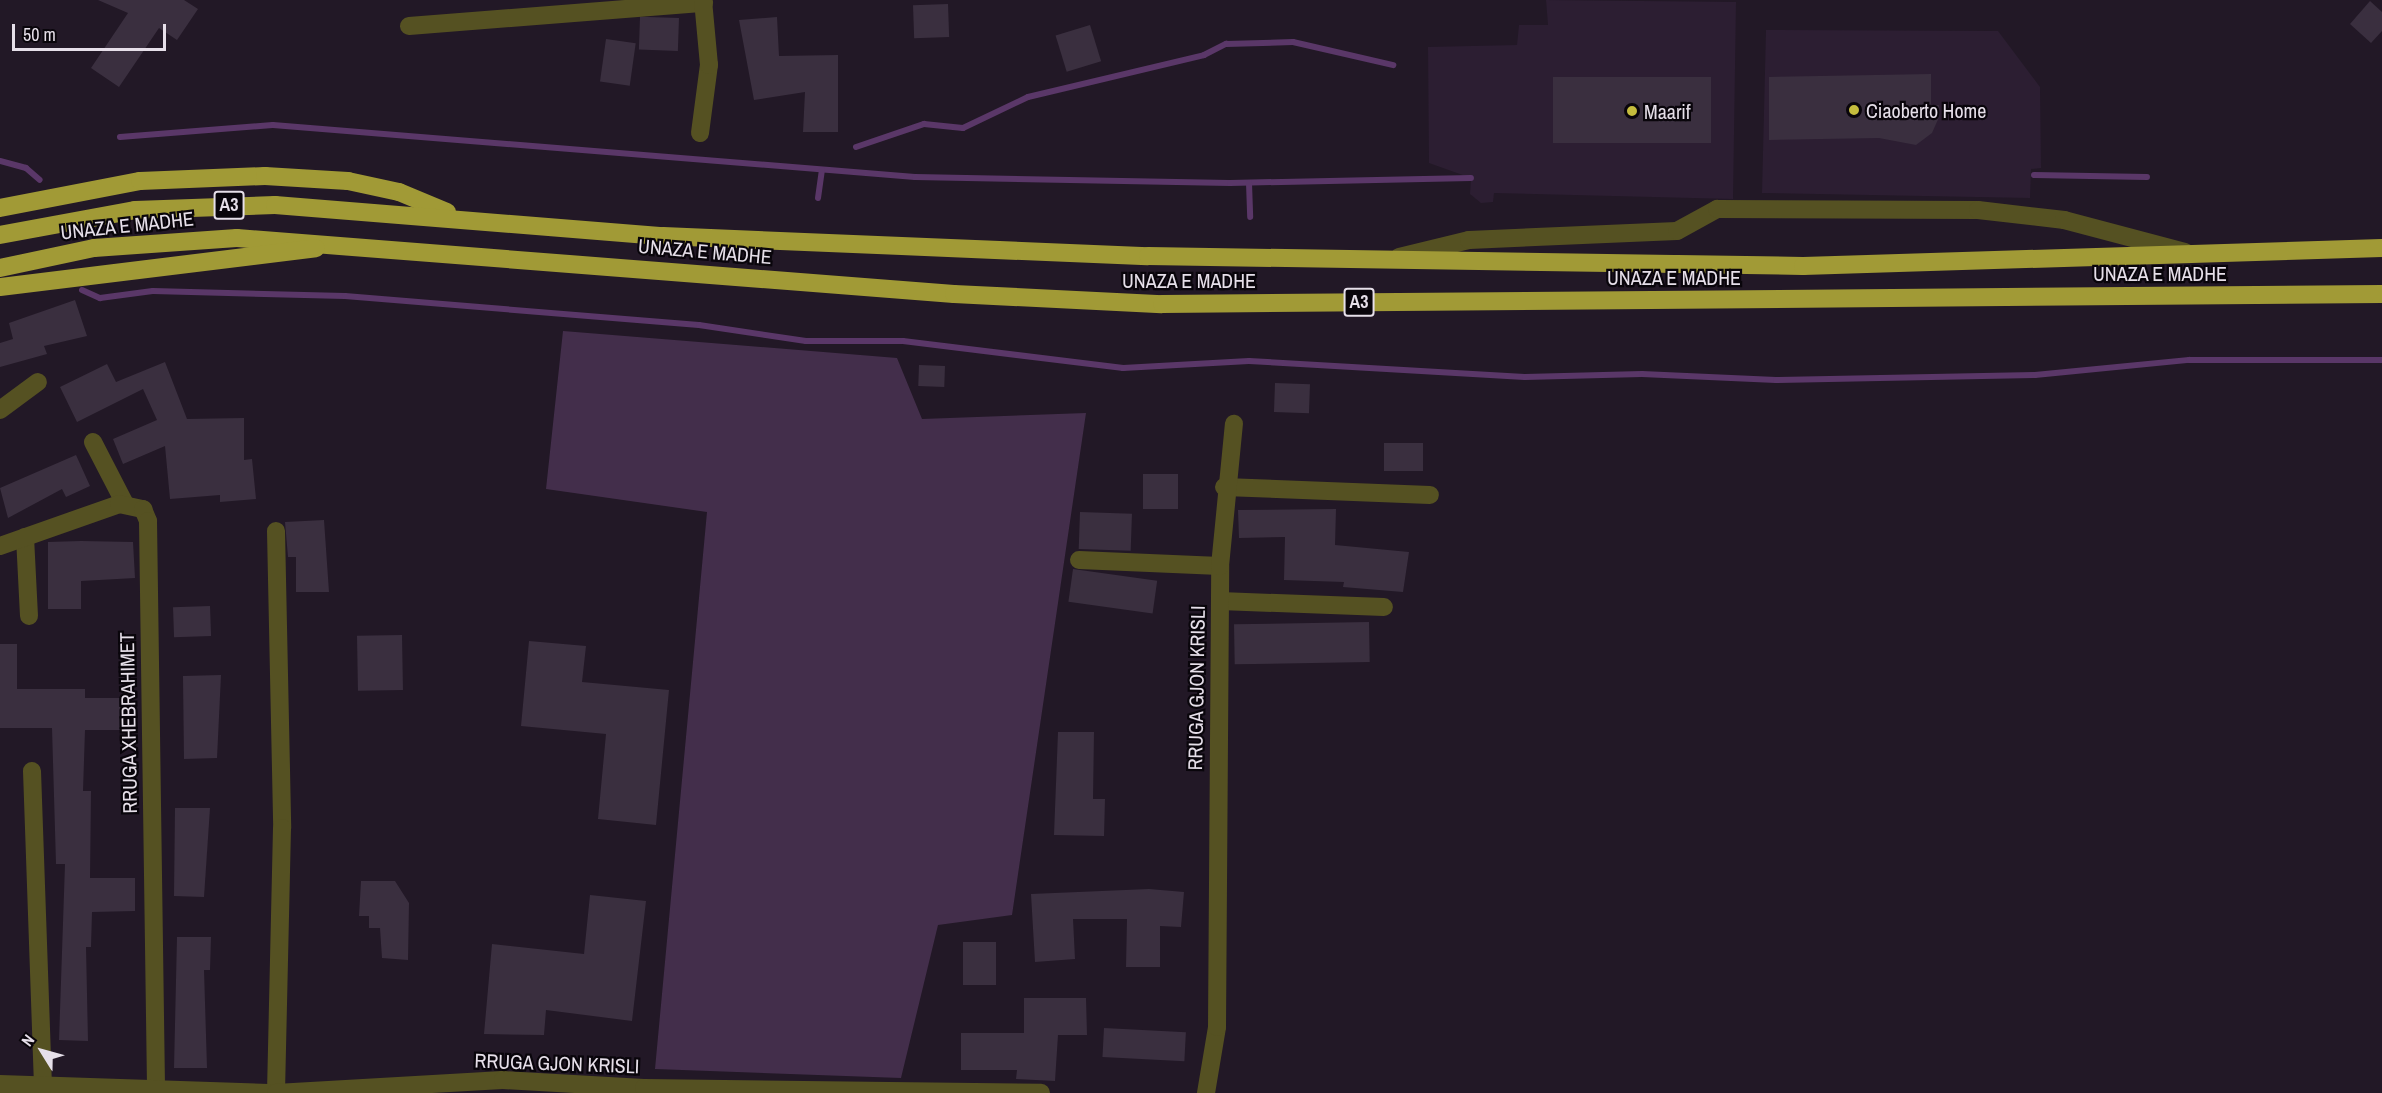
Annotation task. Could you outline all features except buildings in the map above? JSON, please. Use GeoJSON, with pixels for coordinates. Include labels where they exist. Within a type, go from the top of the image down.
{"type":"FeatureCollection","features":[{"type":"Feature","properties":{"kind":"highway"},"geometry":{"type":"LineString","coordinates":[[0,208],[140,181],[265,176],[388,189],[460,218]]}},
{"type":"Feature","properties":{"kind":"highway","name":"UNAZA E MADHE"},"geometry":{"type":"LineString","coordinates":[[0,235],[69,219],[182,206],[275,205],[663,236],[1148,256],[1398,258],[1803,266],[2185,252],[2382,248]]}},
{"type":"Feature","properties":{"kind":"highway","name":"UNAZA E MADHE"},"geometry":{"type":"LineString","coordinates":[[0,268],[159,240],[338,244],[954,294],[1162,304],[2382,294]]}},
{"type":"Feature","properties":{"kind":"highway"},"geometry":{"type":"LineString","coordinates":[[0,287],[147,266],[260,258],[338,244]]}},
{"type":"Feature","properties":{"kind":"street"},"geometry":{"type":"LineString","coordinates":[[409,26],[704,2],[709,65],[700,132]]}},
{"type":"Feature","properties":{"kind":"street"},"geometry":{"type":"LineString","coordinates":[[1398,258],[1469,240],[1677,231],[1717,209],[1978,210],[2064,220],[2185,252]]}},
{"type":"Feature","properties":{"kind":"street"},"geometry":{"type":"LineString","coordinates":[[0,410],[38,382]]}},
{"type":"Feature","properties":{"kind":"street","name":"RRUGA GJON KRISLI"},"geometry":{"type":"LineString","coordinates":[[1206,1093],[1217,1027],[1220,566],[1224,487],[1234,424]]}},
{"type":"Feature","properties":{"kind":"street"},"geometry":{"type":"LineString","coordinates":[[0,546],[125,504],[93,442]]}},
{"type":"Feature","properties":{"kind":"street"},"geometry":{"type":"LineString","coordinates":[[1224,487],[1430,495]]}},
{"type":"Feature","properties":{"kind":"street","name":"RRUGA XHEBRAHIMET"},"geometry":{"type":"LineString","coordinates":[[125,504],[143,509],[147,521],[156,1089]]}},
{"type":"Feature","properties":{"kind":"street"},"geometry":{"type":"LineString","coordinates":[[276,531],[282,828],[276,1093]]}},
{"type":"Feature","properties":{"kind":"street"},"geometry":{"type":"LineString","coordinates":[[25,537],[29,616]]}},
{"type":"Feature","properties":{"kind":"street"},"geometry":{"type":"LineString","coordinates":[[1079,560],[1220,566]]}},
{"type":"Feature","properties":{"kind":"street"},"geometry":{"type":"LineString","coordinates":[[1220,601],[1384,607]]}},
{"type":"Feature","properties":{"kind":"street"},"geometry":{"type":"LineString","coordinates":[[32,771],[43,1082]]}},
{"type":"Feature","properties":{"kind":"street","name":"RRUGA GJON KRISLI"},"geometry":{"type":"LineString","coordinates":[[0,1084],[43,1082],[276,1093],[503,1080],[643,1091],[1041,1093]]}},
{"type":"Feature","properties":{"kind":"shaded area"},"geometry":{"type":"Polygon","coordinates":[[[1546,0],[1736,2],[1733,199],[1494,193],[1493,202],[1481,203],[1470,194],[1471,178],[1429,163],[1428,47],[1517,45],[1519,25],[1548,25],[1546,0]]]}},
{"type":"Feature","properties":{"kind":"shaded area"},"geometry":{"type":"Polygon","coordinates":[[[1766,30],[1998,31],[2040,87],[2041,168],[2031,169],[2030,198],[1762,193],[1766,30]]]}},
{"type":"Feature","properties":{"kind":"shaded area"},"geometry":{"type":"Polygon","coordinates":[[[563,331],[897,358],[922,419],[1086,413],[1012,915],[938,925],[901,1078],[655,1069],[707,512],[546,489],[563,331]]]}},
{"type":"Feature","properties":{"kind":"waterway"},"geometry":{"type":"LineString","coordinates":[[856,147],[924,124],[963,128],[1028,97],[1204,55],[1226,44],[1293,42],[1393,65]]}},
{"type":"Feature","properties":{"kind":"waterway"},"geometry":{"type":"LineString","coordinates":[[120,137],[273,125],[915,177],[1230,183],[1471,178]]}},
{"type":"Feature","properties":{"kind":"waterway"},"geometry":{"type":"LineString","coordinates":[[0,161],[26,168],[40,180]]}},
{"type":"Feature","properties":{"kind":"waterway"},"geometry":{"type":"LineString","coordinates":[[818,198],[822,170]]}},
{"type":"Feature","properties":{"kind":"waterway"},"geometry":{"type":"LineString","coordinates":[[2034,175],[2147,177]]}},
{"type":"Feature","properties":{"kind":"waterway"},"geometry":{"type":"LineString","coordinates":[[1249,183],[1250,217]]}},
{"type":"Feature","properties":{"kind":"waterway"},"geometry":{"type":"LineString","coordinates":[[82,290],[100,298],[153,291],[345,296],[699,325],[806,341],[903,341],[1123,368],[1249,361],[1525,377],[1642,374],[1776,380],[2035,375],[2189,360],[2382,360]]}},
{"type":"Feature","properties":{"kind":"place","name":"Ciaoberto Home"},"geometry":{"type":"Point","coordinates":[1854,110]}},
{"type":"Feature","properties":{"kind":"place","name":"Maarif"},"geometry":{"type":"Point","coordinates":[1632,111]}}]}
